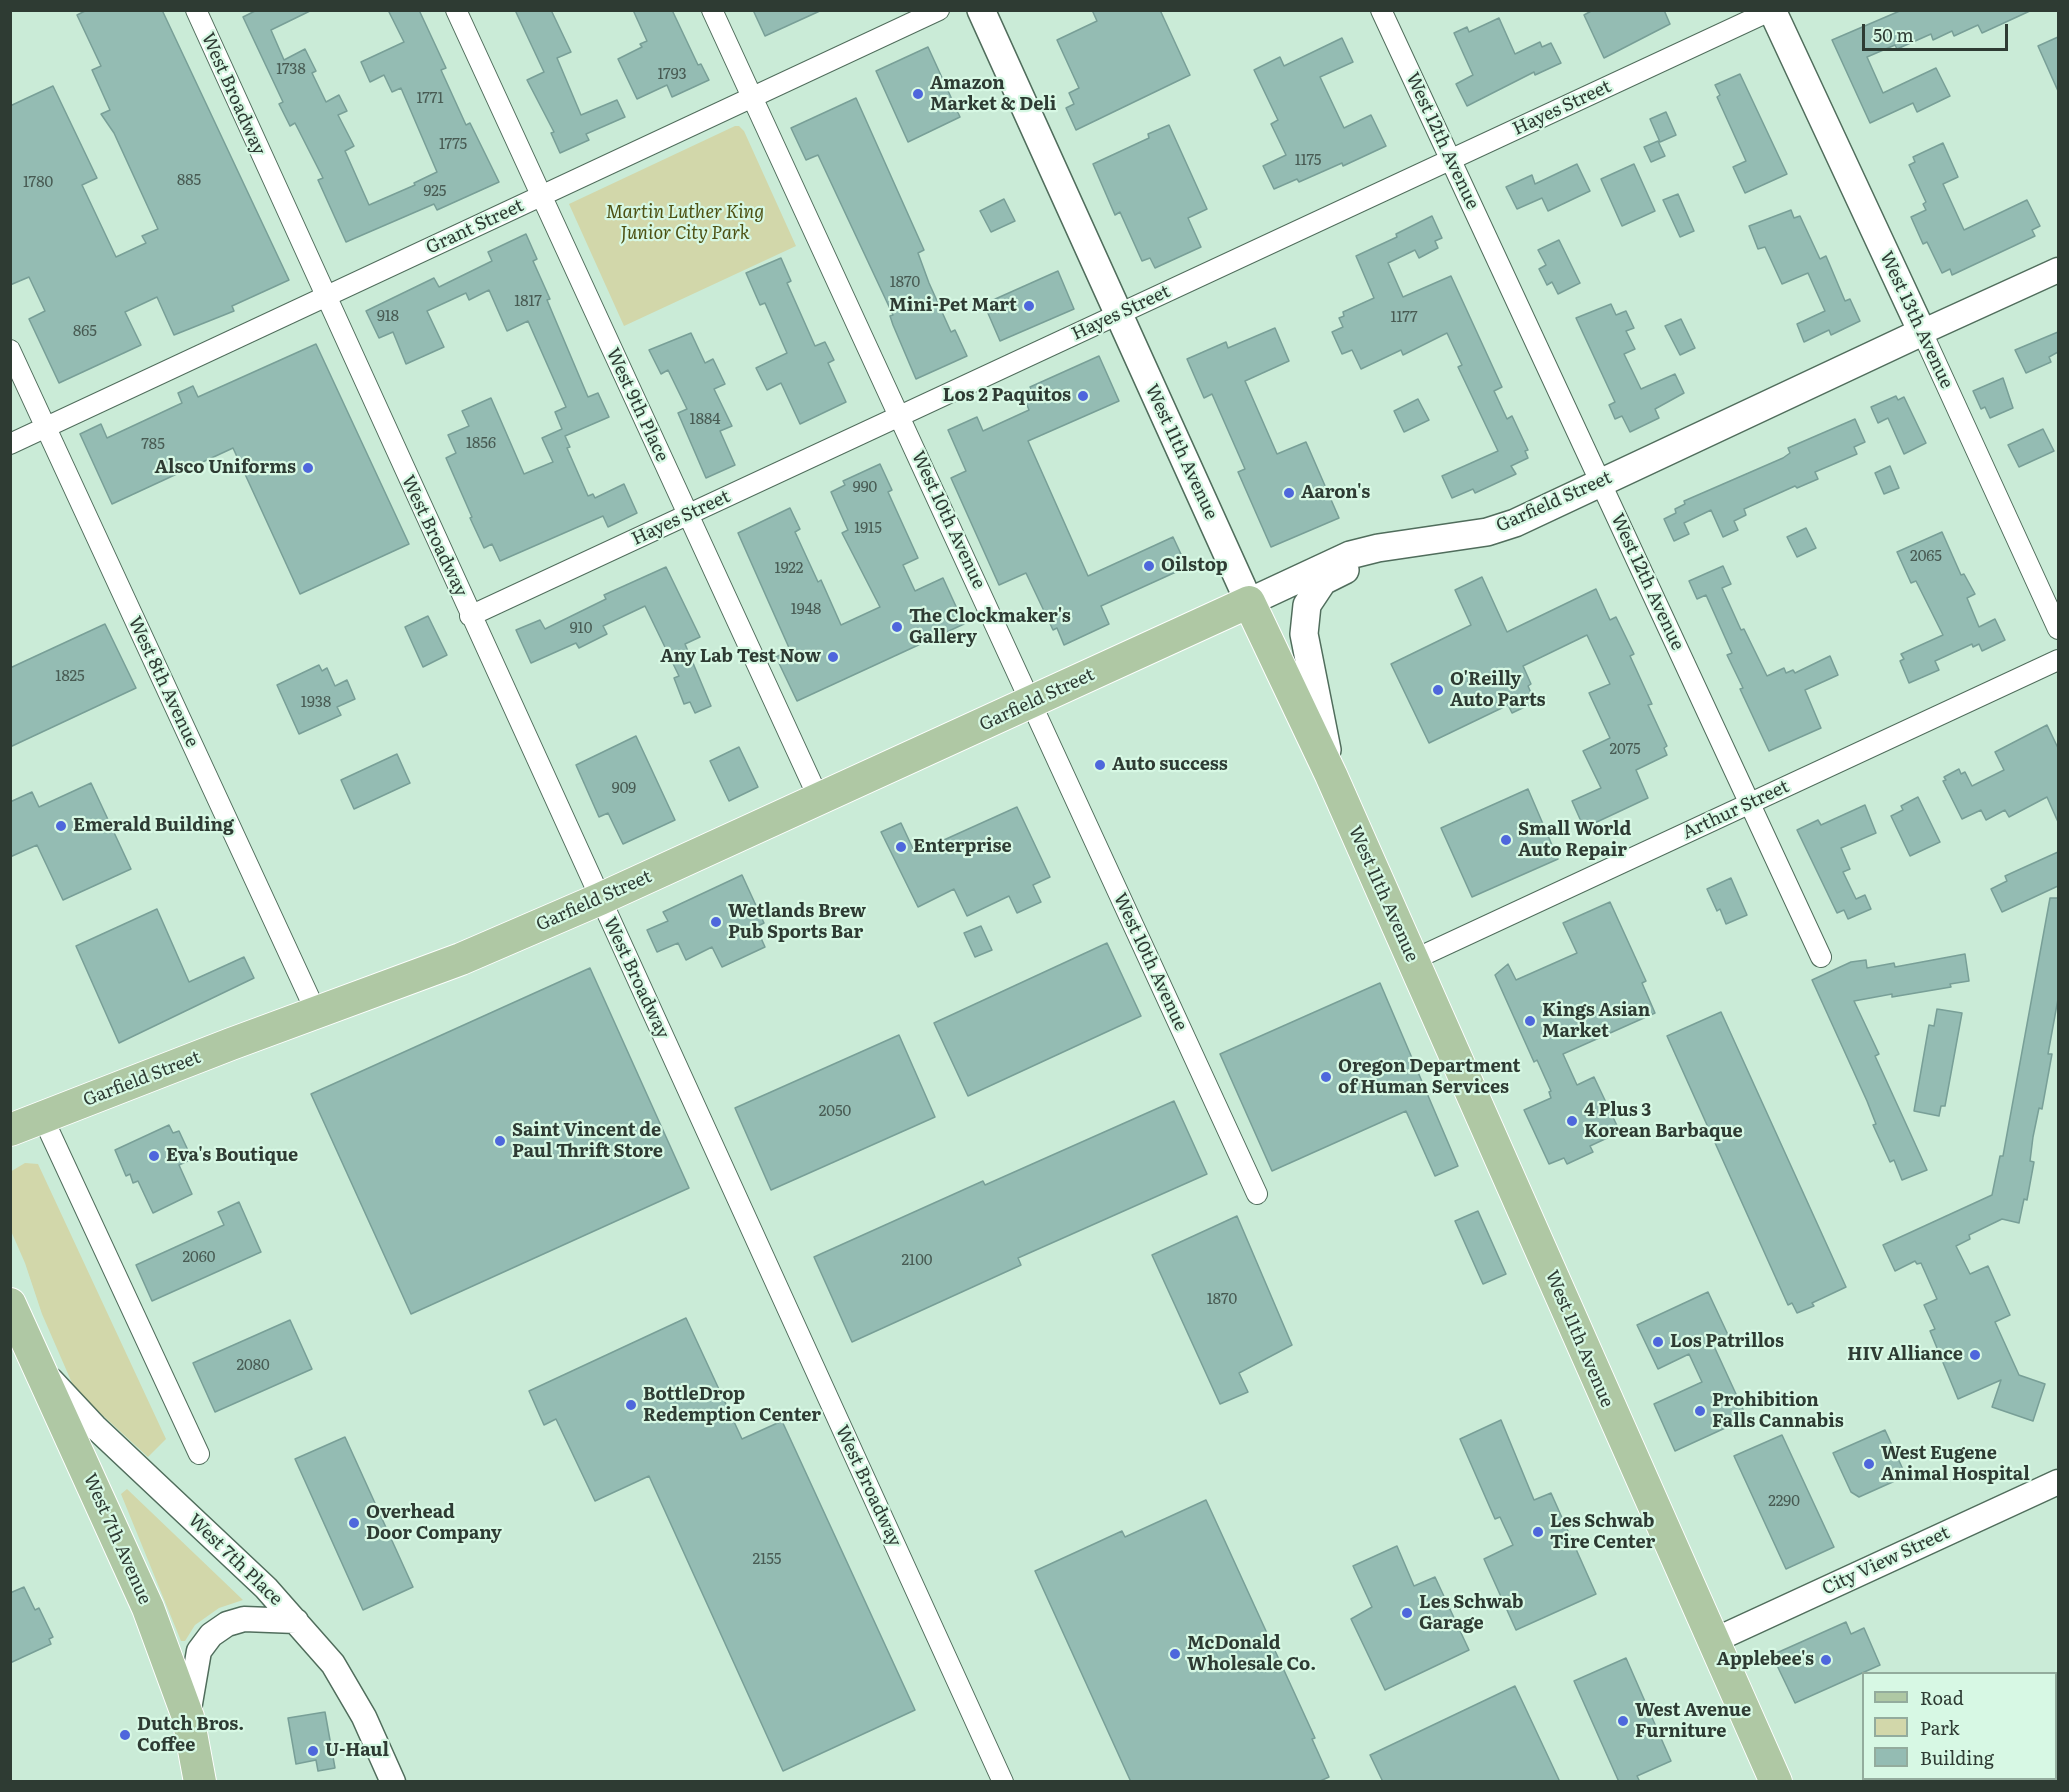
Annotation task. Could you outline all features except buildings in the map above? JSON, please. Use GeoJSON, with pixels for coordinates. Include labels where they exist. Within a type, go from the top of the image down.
{"type":"FeatureCollection","features":[{"type":"Feature","properties":{"kind":"main road","name":"West 11th Avenue"},"geometry":{"type":"LineString","coordinates":[[981,10],[1249,602],[1331,775],[1776,1782]]}},
{"type":"Feature","properties":{"kind":"main road","name":"West 13th Avenue"},"geometry":{"type":"LineString","coordinates":[[1772,10],[1922,332]]}},
{"type":"Feature","properties":{"kind":"main road","name":"Garfield Street"},"geometry":{"type":"LineString","coordinates":[[10,1130],[316,1012],[461,959],[600,899],[1350,555],[1487,532],[1515,523],[1922,332]]}},
{"type":"Feature","properties":{"kind":"main road"},"geometry":{"type":"LineString","coordinates":[[1331,775],[1304,634],[1307,605],[1323,581],[1393,546]]}},
{"type":"Feature","properties":{"kind":"main road","name":"West 7th Avenue"},"geometry":{"type":"LineString","coordinates":[[10,1304],[148,1608],[188,1717],[200,1782]]}},
{"type":"Feature","properties":{"kind":"street","name":"West Broadway"},"geometry":{"type":"LineString","coordinates":[[196,10],[325,298],[1003,1782]]}},
{"type":"Feature","properties":{"kind":"street","name":"West 9th Place"},"geometry":{"type":"LineString","coordinates":[[456,10],[540,197],[819,799]]}},
{"type":"Feature","properties":{"kind":"street","name":"West 10th Avenue"},"geometry":{"type":"LineString","coordinates":[[712,10],[1257,1194]]}},
{"type":"Feature","properties":{"kind":"street","name":"Grant Street"},"geometry":{"type":"LineString","coordinates":[[10,444],[939,10]]}},
{"type":"Feature","properties":{"kind":"street","name":"West 12th Avenue"},"geometry":{"type":"LineString","coordinates":[[1381,10],[1821,957]]}},
{"type":"Feature","properties":{"kind":"street","name":"Hayes Street"},"geometry":{"type":"LineString","coordinates":[[470,616],[1772,10]]}},
{"type":"Feature","properties":{"kind":"street","name":"Garfield Street"},"geometry":{"type":"LineString","coordinates":[[1922,332],[2058,270]]}},
{"type":"Feature","properties":{"kind":"street","name":"West 13th Avenue"},"geometry":{"type":"LineString","coordinates":[[1922,332],[2058,629]]}},
{"type":"Feature","properties":{"kind":"street","name":"West 8th Avenue"},"geometry":{"type":"LineString","coordinates":[[10,351],[316,1012]]}},
{"type":"Feature","properties":{"kind":"street","name":"Arthur Street"},"geometry":{"type":"LineString","coordinates":[[1413,960],[2058,660]]}},
{"type":"Feature","properties":{"kind":"street"},"geometry":{"type":"LineString","coordinates":[[42,1118],[199,1454]]}},
{"type":"Feature","properties":{"kind":"street","name":"West 7th Place"},"geometry":{"type":"LineString","coordinates":[[40,1367],[95,1427],[266,1588],[333,1664],[350,1690],[393,1782]]}},
{"type":"Feature","properties":{"kind":"street","name":"City View Street"},"geometry":{"type":"LineString","coordinates":[[1713,1641],[2058,1482]]}},
{"type":"Feature","properties":{"kind":"street"},"geometry":{"type":"LineString","coordinates":[[188,1717],[196,1662],[199,1652],[211,1635],[226,1624],[244,1619],[296,1621]]}},
{"type":"Feature","properties":{"kind":"green space","name":"Martin Luther King Junior City Park"},"geometry":{"type":"Polygon","coordinates":[[[739,126],[744,131],[796,246],[624,326],[569,204],[739,126]]]}},
{"type":"Feature","properties":{"kind":"green space"},"geometry":{"type":"Polygon","coordinates":[[[25,1163],[38,1164],[166,1439],[148,1457],[86,1400],[72,1383],[42,1314],[25,1263],[11,1231],[10,1172],[25,1163]]]}},
{"type":"Feature","properties":{"kind":"green space"},"geometry":{"type":"Polygon","coordinates":[[[127,1489],[243,1600],[219,1608],[195,1625],[185,1641],[181,1641],[121,1494],[127,1489]]]}},
{"type":"Feature","properties":{"kind":"place","name":"Amazon Market & Deli"},"geometry":{"type":"Point","coordinates":[918,94]}},
{"type":"Feature","properties":{"kind":"place","name":"Mini-Pet Mart"},"geometry":{"type":"Point","coordinates":[1029,306]}},
{"type":"Feature","properties":{"kind":"place","name":"Los 2 Paquitos"},"geometry":{"type":"Point","coordinates":[1083,396]}},
{"type":"Feature","properties":{"kind":"place","name":"Alsco Uniforms"},"geometry":{"type":"Point","coordinates":[308,468]}},
{"type":"Feature","properties":{"kind":"place","name":"Aaron's"},"geometry":{"type":"Point","coordinates":[1289,493]}},
{"type":"Feature","properties":{"kind":"place","name":"Oilstop"},"geometry":{"type":"Point","coordinates":[1149,566]}},
{"type":"Feature","properties":{"kind":"place","name":"The Clockmaker's Gallery"},"geometry":{"type":"Point","coordinates":[897,627]}},
{"type":"Feature","properties":{"kind":"place","name":"Any Lab Test Now"},"geometry":{"type":"Point","coordinates":[833,657]}},
{"type":"Feature","properties":{"kind":"place","name":"O'Reilly Auto Parts"},"geometry":{"type":"Point","coordinates":[1438,690]}},
{"type":"Feature","properties":{"kind":"place","name":"Auto success"},"geometry":{"type":"Point","coordinates":[1100,765]}},
{"type":"Feature","properties":{"kind":"place","name":"Emerald Building"},"geometry":{"type":"Point","coordinates":[61,826]}},
{"type":"Feature","properties":{"kind":"place","name":"Small World Auto Repair"},"geometry":{"type":"Point","coordinates":[1506,840]}},
{"type":"Feature","properties":{"kind":"place","name":"Enterprise"},"geometry":{"type":"Point","coordinates":[901,847]}},
{"type":"Feature","properties":{"kind":"place","name":"Wetlands Brew Pub Sports Bar"},"geometry":{"type":"Point","coordinates":[716,922]}},
{"type":"Feature","properties":{"kind":"place","name":"Kings Asian Market"},"geometry":{"type":"Point","coordinates":[1530,1021]}},
{"type":"Feature","properties":{"kind":"place","name":"Oregon Department of Human Services"},"geometry":{"type":"Point","coordinates":[1326,1077]}},
{"type":"Feature","properties":{"kind":"place","name":"4 Plus 3 Korean Barbaque"},"geometry":{"type":"Point","coordinates":[1572,1121]}},
{"type":"Feature","properties":{"kind":"place","name":"Saint Vincent de Paul Thrift Store"},"geometry":{"type":"Point","coordinates":[500,1141]}},
{"type":"Feature","properties":{"kind":"place","name":"Eva's Boutique"},"geometry":{"type":"Point","coordinates":[154,1156]}},
{"type":"Feature","properties":{"kind":"place","name":"Los Patrillos"},"geometry":{"type":"Point","coordinates":[1658,1342]}},
{"type":"Feature","properties":{"kind":"place","name":"HIV Alliance"},"geometry":{"type":"Point","coordinates":[1975,1355]}},
{"type":"Feature","properties":{"kind":"place","name":"BottleDrop Redemption Center"},"geometry":{"type":"Point","coordinates":[631,1405]}},
{"type":"Feature","properties":{"kind":"place","name":"Prohibition Falls Cannabis"},"geometry":{"type":"Point","coordinates":[1700,1411]}},
{"type":"Feature","properties":{"kind":"place","name":"West Eugene Animal Hospital"},"geometry":{"type":"Point","coordinates":[1869,1464]}},
{"type":"Feature","properties":{"kind":"place","name":"Overhead Door Company"},"geometry":{"type":"Point","coordinates":[354,1523]}},
{"type":"Feature","properties":{"kind":"place","name":"Les Schwab Tire Center"},"geometry":{"type":"Point","coordinates":[1538,1532]}},
{"type":"Feature","properties":{"kind":"place","name":"Les Schwab Garage"},"geometry":{"type":"Point","coordinates":[1407,1613]}},
{"type":"Feature","properties":{"kind":"place","name":"McDonald Wholesale Co."},"geometry":{"type":"Point","coordinates":[1175,1654]}},
{"type":"Feature","properties":{"kind":"place","name":"Applebee's"},"geometry":{"type":"Point","coordinates":[1826,1660]}},
{"type":"Feature","properties":{"kind":"place","name":"West Avenue Furniture"},"geometry":{"type":"Point","coordinates":[1623,1721]}},
{"type":"Feature","properties":{"kind":"place","name":"Dutch Bros. Coffee"},"geometry":{"type":"Point","coordinates":[125,1735]}},
{"type":"Feature","properties":{"kind":"place","name":"U-Haul"},"geometry":{"type":"Point","coordinates":[313,1751]}}]}
